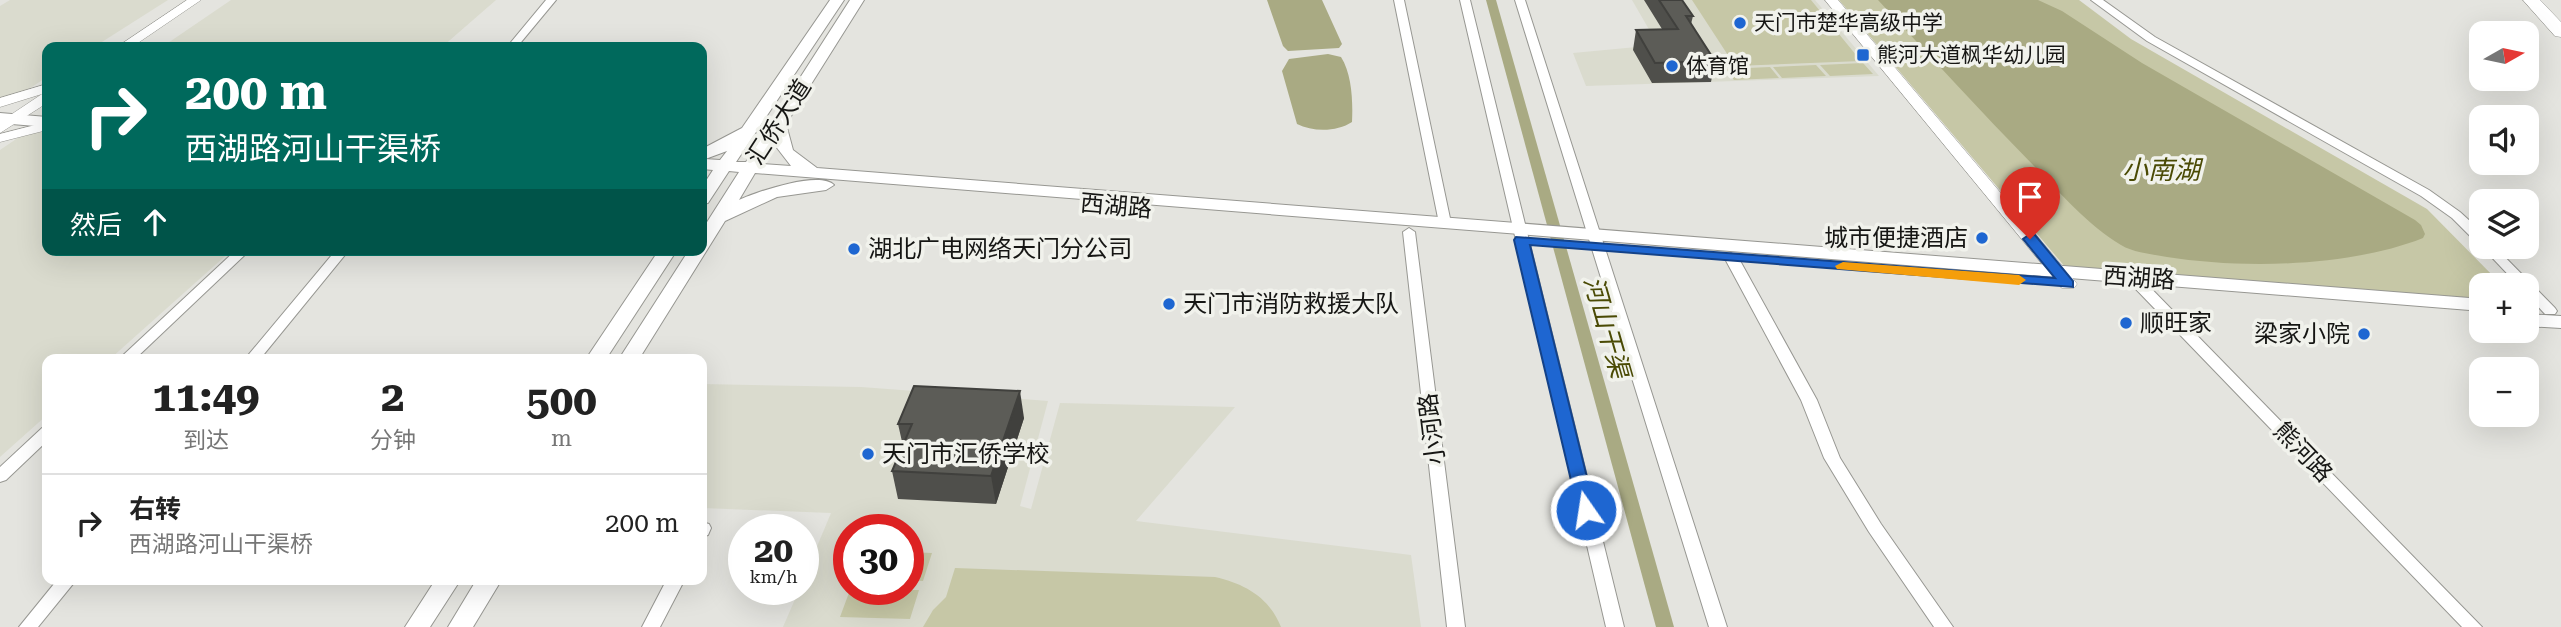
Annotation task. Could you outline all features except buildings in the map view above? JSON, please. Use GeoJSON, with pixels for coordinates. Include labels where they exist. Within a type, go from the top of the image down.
{"type":"FeatureCollection","features":[{"type":"Feature","properties":{"kind":"highway"},"geometry":{"type":"LineString","coordinates":[[2530,0],[2561,32]]}},
{"type":"Feature","properties":{"kind":"highway"},"geometry":{"type":"LineString","coordinates":[[2539,0],[2561,23]]}},
{"type":"Feature","properties":{"kind":"highway"},"geometry":{"type":"LineString","coordinates":[[2550,0],[2561,12]]}},
{"type":"Feature","properties":{"kind":"main road","name":"汇侨大道"},"geometry":{"type":"LineString","coordinates":[[714,173],[753,123],[837,0]]}},
{"type":"Feature","properties":{"kind":"main road","name":"汇侨大道"},"geometry":{"type":"LineString","coordinates":[[707,236],[857,0]]}},
{"type":"Feature","properties":{"kind":"main road"},"geometry":{"type":"LineString","coordinates":[[0,105],[42,111]]}},
{"type":"Feature","properties":{"kind":"main road"},"geometry":{"type":"LineString","coordinates":[[5,122],[42,124]]}},
{"type":"Feature","properties":{"kind":"main road"},"geometry":{"type":"LineString","coordinates":[[707,153],[726,145],[753,123]]}},
{"type":"Feature","properties":{"kind":"main road"},"geometry":{"type":"LineString","coordinates":[[778,124],[779,144],[789,158],[830,180]]}},
{"type":"Feature","properties":{"kind":"main road","name":"西湖路"},"geometry":{"type":"LineString","coordinates":[[714,173],[1444,223],[1524,235]]}},
{"type":"Feature","properties":{"kind":"main road"},"geometry":{"type":"LineString","coordinates":[[717,219],[754,197],[830,180]]}},
{"type":"Feature","properties":{"kind":"main road","name":"西湖路"},"geometry":{"type":"LineString","coordinates":[[830,180],[1409,232],[1524,235]]}},
{"type":"Feature","properties":{"kind":"main road"},"geometry":{"type":"LineString","coordinates":[[1524,235],[1591,241]]}},
{"type":"Feature","properties":{"kind":"main road","name":"西湖路"},"geometry":{"type":"LineString","coordinates":[[1591,241],[1731,257],[2063,278]]}},
{"type":"Feature","properties":{"kind":"main road","name":"西湖路"},"geometry":{"type":"LineString","coordinates":[[1591,241],[2139,284],[2469,315]]}},
{"type":"Feature","properties":{"kind":"main road"},"geometry":{"type":"LineString","coordinates":[[599,354],[664,256]]}},
{"type":"Feature","properties":{"kind":"main road"},"geometry":{"type":"LineString","coordinates":[[632,354],[694,256]]}},
{"type":"Feature","properties":{"kind":"main road","name":"西湖路"},"geometry":{"type":"LineString","coordinates":[[2139,284],[2469,305]]}},
{"type":"Feature","properties":{"kind":"main road"},"geometry":{"type":"LineString","coordinates":[[2539,311],[2557,315]]}},
{"type":"Feature","properties":{"kind":"main road"},"geometry":{"type":"LineString","coordinates":[[2539,318],[2557,315]]}},
{"type":"Feature","properties":{"kind":"main road"},"geometry":{"type":"LineString","coordinates":[[417,627],[445,585]]}},
{"type":"Feature","properties":{"kind":"main road"},"geometry":{"type":"LineString","coordinates":[[460,627],[486,585]]}},
{"type":"Feature","properties":{"kind":"street"},"geometry":{"type":"LineString","coordinates":[[132,42],[195,0]]}},
{"type":"Feature","properties":{"kind":"street"},"geometry":{"type":"LineString","coordinates":[[516,42],[551,0]]}},
{"type":"Feature","properties":{"kind":"street"},"geometry":{"type":"LineString","coordinates":[[1399,0],[1444,223]]}},
{"type":"Feature","properties":{"kind":"street"},"geometry":{"type":"LineString","coordinates":[[1465,0],[1524,235],[1615,627]]}},
{"type":"Feature","properties":{"kind":"street"},"geometry":{"type":"LineString","coordinates":[[1520,0],[1591,241],[1718,627]]}},
{"type":"Feature","properties":{"kind":"street"},"geometry":{"type":"LineString","coordinates":[[1831,0],[2063,278]]}},
{"type":"Feature","properties":{"kind":"street"},"geometry":{"type":"LineString","coordinates":[[2096,0],[2151,39],[2425,193],[2469,228]]}},
{"type":"Feature","properties":{"kind":"street"},"geometry":{"type":"LineString","coordinates":[[0,105],[42,90]]}},
{"type":"Feature","properties":{"kind":"street"},"geometry":{"type":"LineString","coordinates":[[5,122],[42,100]]}},
{"type":"Feature","properties":{"kind":"street"},"geometry":{"type":"LineString","coordinates":[[0,138],[42,125]]}},
{"type":"Feature","properties":{"kind":"street","name":"小河路"},"geometry":{"type":"LineString","coordinates":[[1409,232],[1456,627]]}},
{"type":"Feature","properties":{"kind":"street"},"geometry":{"type":"LineString","coordinates":[[132,354],[238,256]]}},
{"type":"Feature","properties":{"kind":"street"},"geometry":{"type":"LineString","coordinates":[[256,354],[338,256]]}},
{"type":"Feature","properties":{"kind":"street"},"geometry":{"type":"LineString","coordinates":[[1731,257],[1809,400],[1832,458],[1875,528],[1944,627]]}},
{"type":"Feature","properties":{"kind":"street"},"geometry":{"type":"LineString","coordinates":[[2500,259],[2513,273]]}},
{"type":"Feature","properties":{"kind":"street","name":"熊河路"},"geometry":{"type":"LineString","coordinates":[[2139,284],[2473,627]]}},
{"type":"Feature","properties":{"kind":"street"},"geometry":{"type":"LineString","coordinates":[[2539,298],[2557,315]]}},
{"type":"Feature","properties":{"kind":"street"},"geometry":{"type":"LineString","coordinates":[[0,476],[42,437]]}},
{"type":"Feature","properties":{"kind":"street"},"geometry":{"type":"LineString","coordinates":[[28,627],[63,585]]}},
{"type":"Feature","properties":{"kind":"street"},"geometry":{"type":"LineString","coordinates":[[651,627],[673,585]]}},
{"type":"Feature","properties":{"kind":"shaded area"},"geometry":{"type":"Polygon","coordinates":[[[10,0],[168,0],[102,42],[42,42],[42,80],[15,98],[0,97],[0,6],[10,0]]]}},
{"type":"Feature","properties":{"kind":"shaded area"},"geometry":{"type":"Polygon","coordinates":[[[231,0],[496,0],[448,42],[169,42],[231,0]]]}},
{"type":"Feature","properties":{"kind":"shaded area","name":"天门市楚华高级中学"},"geometry":{"type":"Polygon","coordinates":[[[1632,0],[1815,0],[1879,76],[1586,86],[1573,53],[1658,45],[1632,0]]]}},
{"type":"Feature","properties":{"kind":"shaded area"},"geometry":{"type":"Polygon","coordinates":[[[1692,0],[1811,0],[1861,61],[1735,66],[1692,0]]]}},
{"type":"Feature","properties":{"kind":"shaded area","name":"小南湖"},"geometry":{"type":"Polygon","coordinates":[[[1839,0],[2079,0],[2131,39],[2427,209],[2469,252],[2469,259],[2476,259],[2490,273],[2469,273],[2469,300],[2066,268],[1839,0]]]}},
{"type":"Feature","properties":{"kind":"shaded area"},"geometry":{"type":"Polygon","coordinates":[[[1863,63],[1873,74],[1830,76],[1820,65],[1863,63]]]}},
{"type":"Feature","properties":{"kind":"shaded area"},"geometry":{"type":"Polygon","coordinates":[[[1816,65],[1826,76],[1782,78],[1773,67],[1816,65]]]}},
{"type":"Feature","properties":{"kind":"shaded area"},"geometry":{"type":"Polygon","coordinates":[[[1770,67],[1779,78],[1734,80],[1726,69],[1770,67]]]}},
{"type":"Feature","properties":{"kind":"shaded area"},"geometry":{"type":"Polygon","coordinates":[[[31,129],[42,130],[42,256],[225,256],[116,354],[42,354],[42,419],[0,457],[0,150],[31,129]]]}},
{"type":"Feature","properties":{"kind":"shaded area","name":"天门市汇侨学校"},"geometry":{"type":"Polygon","coordinates":[[[707,384],[861,387],[1048,401],[1020,506],[1031,509],[1060,403],[1235,407],[1136,521],[1411,555],[1421,627],[783,627],[793,605],[819,605],[819,542],[831,513],[707,508],[707,384]]]}},
{"type":"Feature","properties":{"kind":"shaded area"},"geometry":{"type":"Polygon","coordinates":[[[924,553],[932,553],[924,578],[924,553]]]}},
{"type":"Feature","properties":{"kind":"shaded area"},"geometry":{"type":"Polygon","coordinates":[[[955,568],[1215,577],[1255,593],[1270,608],[1281,627],[923,627],[933,610],[946,597],[955,568]]]}},
{"type":"Feature","properties":{"kind":"shaded area"},"geometry":{"type":"Polygon","coordinates":[[[844,605],[914,605],[910,619],[840,617],[844,605]]]}},
{"type":"Feature","properties":{"kind":"water"},"geometry":{"type":"Polygon","coordinates":[[[1267,0],[1322,0],[1342,44],[1339,48],[1288,51],[1283,46],[1267,0]]]}},
{"type":"Feature","properties":{"kind":"water","name":"小南湖"},"geometry":{"type":"Polygon","coordinates":[[[1878,0],[2038,0],[2062,11],[2142,63],[2415,220],[2425,234],[2423,238],[2394,248],[2363,255],[2296,263],[2197,261],[2126,248],[2086,219],[2065,198],[1878,0]]]}},
{"type":"Feature","properties":{"kind":"water"},"geometry":{"type":"Polygon","coordinates":[[[1328,54],[1341,57],[1345,64],[1350,80],[1352,122],[1332,129],[1303,127],[1297,124],[1282,71],[1289,59],[1328,54]]]}},
{"type":"Feature","properties":{"kind":"waterway","name":"河山干渠"},"geometry":{"type":"LineString","coordinates":[[1491,0],[1665,627]]}},
{"type":"Feature","properties":{"kind":"slow traffic"},"geometry":{"type":"LineString","coordinates":[[1843,266],[2019,280]]}},
{"type":"Feature","properties":{"kind":"place","name":"天门市楚华高级中学"},"geometry":{"type":"Point","coordinates":[1740,23]}},
{"type":"Feature","properties":{"kind":"place","name":"熊河大道枫华幼儿园"},"geometry":{"type":"Point","coordinates":[1863,55]}},
{"type":"Feature","properties":{"kind":"place","name":"体育馆"},"geometry":{"type":"Point","coordinates":[1672,66]}},
{"type":"Feature","properties":{"kind":"place","name":"城市便捷酒店"},"geometry":{"type":"Point","coordinates":[1982,238]}},
{"type":"Feature","properties":{"kind":"place","name":"湖北广电网络天门分公司"},"geometry":{"type":"Point","coordinates":[854,249]}},
{"type":"Feature","properties":{"kind":"place","name":"天门市消防救援大队"},"geometry":{"type":"Point","coordinates":[1169,304]}},
{"type":"Feature","properties":{"kind":"place","name":"顺旺家"},"geometry":{"type":"Point","coordinates":[2126,323]}},
{"type":"Feature","properties":{"kind":"place","name":"梁家小院"},"geometry":{"type":"Point","coordinates":[2364,334]}},
{"type":"Feature","properties":{"kind":"place","name":"天门市汇侨学校"},"geometry":{"type":"Point","coordinates":[868,454]}},
{"type":"Feature","properties":{"kind":"route"},"geometry":{"type":"LineString","coordinates":[[1586,510],[1522,240],[2068,284],[2030,239]]}}]}
